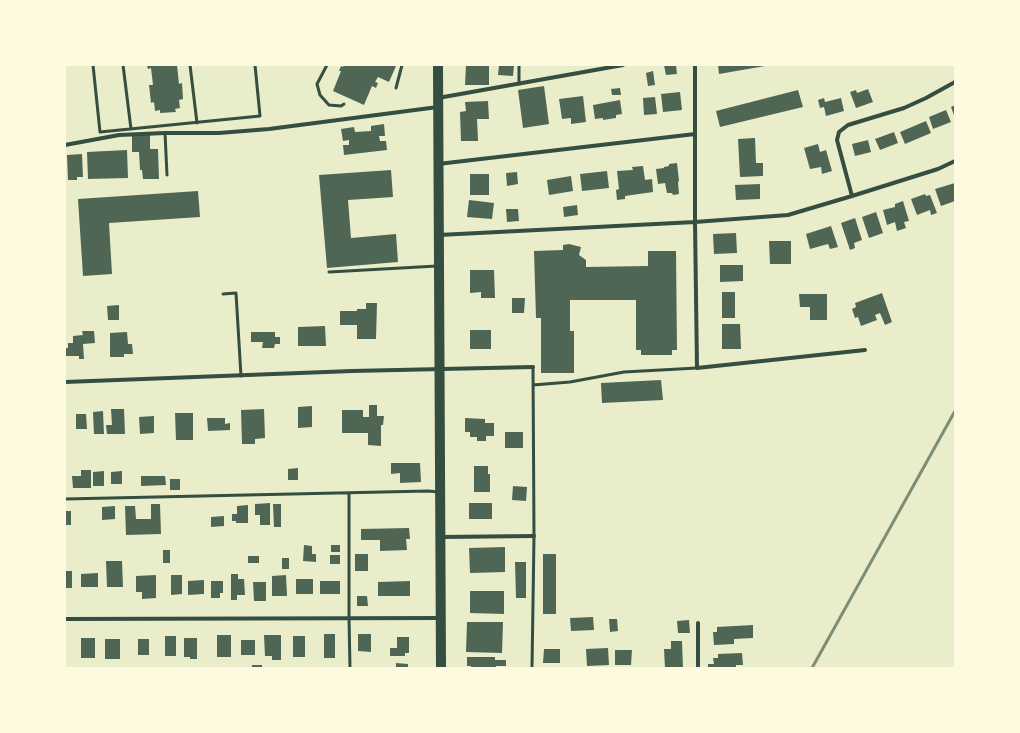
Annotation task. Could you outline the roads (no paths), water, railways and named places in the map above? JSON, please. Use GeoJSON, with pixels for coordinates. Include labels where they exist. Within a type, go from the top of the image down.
{"type":"FeatureCollection","features":[{"type":"Feature","properties":{"kind":"main road"},"geometry":{"type":"LineString","coordinates":[[438,65],[441,668]]}},
{"type":"Feature","properties":{"kind":"street"},"geometry":{"type":"LineString","coordinates":[[65,145],[119,135],[219,133],[269,129],[438,103],[519,84],[624,65]]}},
{"type":"Feature","properties":{"kind":"street"},"geometry":{"type":"LineString","coordinates":[[695,65],[697,368],[864,350]]}},
{"type":"Feature","properties":{"kind":"street"},"geometry":{"type":"LineString","coordinates":[[852,196],[837,140],[839,132],[848,125],[915,103],[955,82]]}},
{"type":"Feature","properties":{"kind":"street"},"geometry":{"type":"LineString","coordinates":[[438,164],[695,134]]}},
{"type":"Feature","properties":{"kind":"street"},"geometry":{"type":"LineString","coordinates":[[438,235],[695,222],[788,215],[938,169],[955,161]]}},
{"type":"Feature","properties":{"kind":"street"},"geometry":{"type":"LineString","coordinates":[[65,382],[533,367]]}},
{"type":"Feature","properties":{"kind":"street"},"geometry":{"type":"LineString","coordinates":[[440,537],[534,536]]}},
{"type":"Feature","properties":{"kind":"street"},"geometry":{"type":"LineString","coordinates":[[65,619],[440,618]]}},
{"type":"Feature","properties":{"kind":"street"},"geometry":{"type":"LineString","coordinates":[[698,623],[698,668]]}},
{"type":"Feature","properties":{"kind":"lane"},"geometry":{"type":"LineString","coordinates":[[93,65],[100,132],[260,116],[255,65]]}},
{"type":"Feature","properties":{"kind":"lane"},"geometry":{"type":"LineString","coordinates":[[123,65],[131,129]]}},
{"type":"Feature","properties":{"kind":"lane"},"geometry":{"type":"LineString","coordinates":[[190,65],[197,123]]}},
{"type":"Feature","properties":{"kind":"lane"},"geometry":{"type":"LineString","coordinates":[[328,65],[317,84],[320,95],[329,105],[341,106],[344,104]]}},
{"type":"Feature","properties":{"kind":"lane"},"geometry":{"type":"LineString","coordinates":[[396,88],[402,65]]}},
{"type":"Feature","properties":{"kind":"lane"},"geometry":{"type":"LineString","coordinates":[[519,65],[519,84]]}},
{"type":"Feature","properties":{"kind":"lane"},"geometry":{"type":"LineString","coordinates":[[165,133],[167,175]]}},
{"type":"Feature","properties":{"kind":"lane"},"geometry":{"type":"LineString","coordinates":[[329,272],[439,266]]}},
{"type":"Feature","properties":{"kind":"lane"},"geometry":{"type":"LineString","coordinates":[[223,294],[236,293],[241,376]]}},
{"type":"Feature","properties":{"kind":"lane"},"geometry":{"type":"LineString","coordinates":[[532,668],[534,536],[533,367]]}},
{"type":"Feature","properties":{"kind":"lane"},"geometry":{"type":"LineString","coordinates":[[533,385],[570,382],[624,372],[697,368]]}},
{"type":"Feature","properties":{"kind":"lane"},"geometry":{"type":"LineString","coordinates":[[65,499],[428,491],[440,492]]}},
{"type":"Feature","properties":{"kind":"lane"},"geometry":{"type":"LineString","coordinates":[[349,493],[350,668]]}},
{"type":"Feature","properties":{"kind":"railway"},"geometry":{"type":"LineString","coordinates":[[812,668],[955,411]]}}]}
